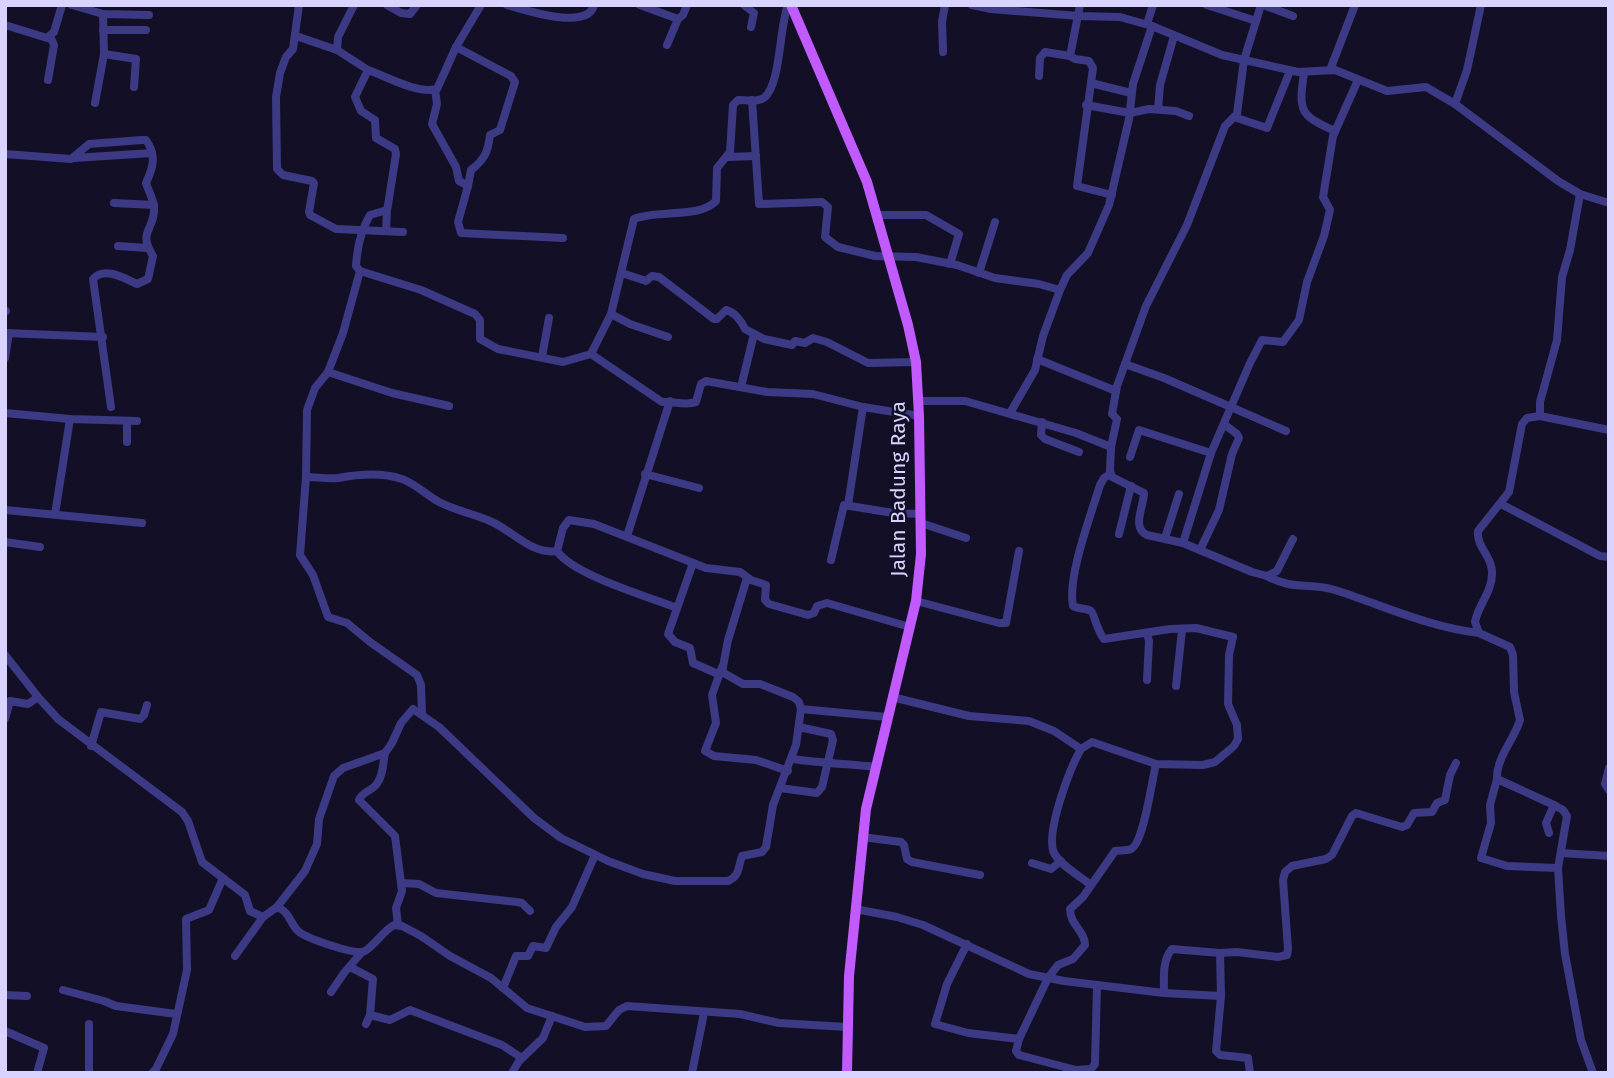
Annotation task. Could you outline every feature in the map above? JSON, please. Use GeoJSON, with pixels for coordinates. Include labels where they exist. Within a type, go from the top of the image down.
{"type":"FeatureCollection","features":[{"type":"Feature","properties":{"kind":"main road","name":"Jalan Badung Raya"},"geometry":{"type":"LineString","coordinates":[[790,5],[867,182],[904,306],[916,362],[919,416],[921,554],[916,601],[887,717],[862,837],[846,1027],[847,1073]]}},
{"type":"Feature","properties":{"kind":"street"},"geometry":{"type":"LineString","coordinates":[[48,80],[54,46],[50,36],[62,5]]}},
{"type":"Feature","properties":{"kind":"street"},"geometry":{"type":"LineString","coordinates":[[72,5],[103,14],[149,15]]}},
{"type":"Feature","properties":{"kind":"street"},"geometry":{"type":"LineString","coordinates":[[299,5],[293,49],[286,57],[280,73],[276,97],[277,169],[280,174],[314,183],[310,215],[332,228],[402,232]]}},
{"type":"Feature","properties":{"kind":"street"},"geometry":{"type":"LineString","coordinates":[[337,50],[338,37],[354,5]]}},
{"type":"Feature","properties":{"kind":"street"},"geometry":{"type":"LineString","coordinates":[[387,5],[405,15],[410,14],[417,5]]}},
{"type":"Feature","properties":{"kind":"street"},"geometry":{"type":"LineString","coordinates":[[296,36],[337,50],[368,70],[407,85],[435,90],[440,86],[456,47],[481,5]]}},
{"type":"Feature","properties":{"kind":"street"},"geometry":{"type":"LineString","coordinates":[[507,5],[573,18],[588,15],[594,5]]}},
{"type":"Feature","properties":{"kind":"street"},"geometry":{"type":"LineString","coordinates":[[640,5],[678,19]]}},
{"type":"Feature","properties":{"kind":"street"},"geometry":{"type":"LineString","coordinates":[[667,45],[687,5]]}},
{"type":"Feature","properties":{"kind":"street"},"geometry":{"type":"LineString","coordinates":[[744,5],[754,13],[751,27]]}},
{"type":"Feature","properties":{"kind":"street"},"geometry":{"type":"LineString","coordinates":[[591,355],[611,314],[634,219],[689,211],[714,204],[717,197],[717,168],[728,157],[731,147],[733,105],[738,100],[765,98],[775,75],[781,30],[790,5]]}},
{"type":"Feature","properties":{"kind":"street"},"geometry":{"type":"LineString","coordinates":[[943,52],[942,22],[945,5]]}},
{"type":"Feature","properties":{"kind":"street"},"geometry":{"type":"LineString","coordinates":[[972,5],[991,9],[1129,18],[1209,51],[1290,71],[1330,70],[1387,91],[1426,86],[1455,104],[1558,181],[1580,194],[1609,203]]}},
{"type":"Feature","properties":{"kind":"street"},"geometry":{"type":"LineString","coordinates":[[1070,56],[1080,5]]}},
{"type":"Feature","properties":{"kind":"street"},"geometry":{"type":"LineString","coordinates":[[1105,16],[1106,5]]}},
{"type":"Feature","properties":{"kind":"street"},"geometry":{"type":"LineString","coordinates":[[1010,413],[1035,370],[1059,290],[1068,275],[1088,253],[1105,216],[1112,195],[1130,113],[1131,93],[1153,5]]}},
{"type":"Feature","properties":{"kind":"street"},"geometry":{"type":"LineString","coordinates":[[1207,5],[1256,21]]}},
{"type":"Feature","properties":{"kind":"street"},"geometry":{"type":"LineString","coordinates":[[1091,885],[1061,861],[1053,848],[1058,806],[1073,763],[1081,749],[1092,742],[1156,764],[1203,765],[1215,762],[1234,746],[1238,739],[1237,725],[1228,704],[1229,656],[1234,638],[1196,628],[1161,630],[1104,639],[1096,627],[1095,614],[1092,611],[1075,609],[1071,603],[1081,549],[1100,485],[1110,474],[1111,447],[1117,419],[1112,414],[1116,391],[1146,306],[1187,225],[1225,126],[1239,108],[1244,60],[1262,5],[1293,16]]}},
{"type":"Feature","properties":{"kind":"street"},"geometry":{"type":"LineString","coordinates":[[1330,70],[1355,5]]}},
{"type":"Feature","properties":{"kind":"street"},"geometry":{"type":"LineString","coordinates":[[1455,104],[1467,70],[1481,5]]}},
{"type":"Feature","properties":{"kind":"street"},"geometry":{"type":"LineString","coordinates":[[95,103],[104,54],[103,14]]}},
{"type":"Feature","properties":{"kind":"street"},"geometry":{"type":"LineString","coordinates":[[5,25],[43,37],[50,36]]}},
{"type":"Feature","properties":{"kind":"street"},"geometry":{"type":"LineString","coordinates":[[103,30],[145,30]]}},
{"type":"Feature","properties":{"kind":"street"},"geometry":{"type":"LineString","coordinates":[[1158,109],[1160,85],[1174,36]]}},
{"type":"Feature","properties":{"kind":"street"},"geometry":{"type":"LineString","coordinates":[[456,47],[511,76],[515,82],[500,130],[490,135],[488,153],[482,162],[471,170],[458,222],[461,233],[563,238]]}},
{"type":"Feature","properties":{"kind":"street"},"geometry":{"type":"LineString","coordinates":[[1039,76],[1040,58],[1045,52],[1091,63],[1091,83],[1077,186],[1112,195]]}},
{"type":"Feature","properties":{"kind":"street"},"geometry":{"type":"LineString","coordinates":[[104,54],[136,59],[134,87]]}},
{"type":"Feature","properties":{"kind":"street"},"geometry":{"type":"LineString","coordinates":[[368,70],[355,97],[361,111],[375,120],[376,138],[395,149],[396,154],[386,231]]}},
{"type":"Feature","properties":{"kind":"street"},"geometry":{"type":"LineString","coordinates":[[1234,117],[1267,128],[1290,71]]}},
{"type":"Feature","properties":{"kind":"street"},"geometry":{"type":"LineString","coordinates":[[1304,72],[1301,93],[1305,114],[1311,120],[1335,131]]}},
{"type":"Feature","properties":{"kind":"street"},"geometry":{"type":"LineString","coordinates":[[1183,543],[1212,453],[1250,363],[1262,340],[1283,342],[1299,320],[1307,282],[1320,251],[1330,214],[1322,197],[1335,131],[1358,80]]}},
{"type":"Feature","properties":{"kind":"street"},"geometry":{"type":"LineString","coordinates":[[1091,83],[1131,93]]}},
{"type":"Feature","properties":{"kind":"street"},"geometry":{"type":"LineString","coordinates":[[435,90],[437,104],[432,118],[433,128],[456,167],[459,181],[468,186]]}},
{"type":"Feature","properties":{"kind":"street"},"geometry":{"type":"LineString","coordinates":[[752,100],[760,204],[822,202],[828,207],[825,237],[830,243],[875,256],[907,255],[1059,290]]}},
{"type":"Feature","properties":{"kind":"street"},"geometry":{"type":"LineString","coordinates":[[1086,105],[1130,113],[1138,109],[1177,111],[1189,116]]}},
{"type":"Feature","properties":{"kind":"street"},"geometry":{"type":"LineString","coordinates":[[75,158],[89,144],[142,140],[149,142],[152,153],[153,170],[146,183],[154,205],[154,217],[148,228],[147,248],[153,256],[148,279],[136,284],[116,274],[106,273],[94,276],[93,282],[111,407]]}},
{"type":"Feature","properties":{"kind":"street"},"geometry":{"type":"LineString","coordinates":[[5,154],[57,159],[152,153]]}},
{"type":"Feature","properties":{"kind":"street"},"geometry":{"type":"LineString","coordinates":[[728,157],[756,156]]}},
{"type":"Feature","properties":{"kind":"street"},"geometry":{"type":"LineString","coordinates":[[1540,416],[1540,402],[1557,340],[1562,278],[1580,194]]}},
{"type":"Feature","properties":{"kind":"street"},"geometry":{"type":"LineString","coordinates":[[114,203],[154,205]]}},
{"type":"Feature","properties":{"kind":"street"},"geometry":{"type":"LineString","coordinates":[[387,210],[373,213],[363,230],[356,266],[360,271],[421,290],[475,314],[480,320],[480,339],[487,344],[562,362],[591,355],[658,401],[690,405],[696,402],[703,381],[767,392],[813,394],[863,407],[919,416]]}},
{"type":"Feature","properties":{"kind":"street"},"geometry":{"type":"LineString","coordinates":[[877,215],[926,215],[959,234],[950,264]]}},
{"type":"Feature","properties":{"kind":"street"},"geometry":{"type":"LineString","coordinates":[[979,273],[995,222]]}},
{"type":"Feature","properties":{"kind":"street"},"geometry":{"type":"LineString","coordinates":[[118,246],[147,248]]}},
{"type":"Feature","properties":{"kind":"street"},"geometry":{"type":"LineString","coordinates":[[360,271],[343,334],[328,372],[315,388],[307,410],[306,477],[300,555],[313,575],[328,617],[347,623],[417,675],[421,685],[422,714]]}},
{"type":"Feature","properties":{"kind":"street"},"geometry":{"type":"LineString","coordinates":[[622,273],[646,281],[652,276],[659,277],[714,318],[717,319],[726,310],[730,310],[743,323],[745,329],[764,339],[792,345],[795,341],[804,343],[813,338],[827,342],[868,363],[916,362]]}},
{"type":"Feature","properties":{"kind":"street"},"geometry":{"type":"LineString","coordinates":[[611,314],[622,321],[668,337]]}},
{"type":"Feature","properties":{"kind":"street"},"geometry":{"type":"LineString","coordinates":[[542,357],[549,318]]}},
{"type":"Feature","properties":{"kind":"street"},"geometry":{"type":"LineString","coordinates":[[5,358],[7,333],[103,337]]}},
{"type":"Feature","properties":{"kind":"street"},"geometry":{"type":"LineString","coordinates":[[741,387],[754,334]]}},
{"type":"Feature","properties":{"kind":"street"},"geometry":{"type":"LineString","coordinates":[[1037,359],[1116,391]]}},
{"type":"Feature","properties":{"kind":"street"},"geometry":{"type":"LineString","coordinates":[[1125,364],[1148,371],[1286,431]]}},
{"type":"Feature","properties":{"kind":"street"},"geometry":{"type":"LineString","coordinates":[[328,372],[392,394],[449,406]]}},
{"type":"Feature","properties":{"kind":"street"},"geometry":{"type":"LineString","coordinates":[[626,536],[670,401]]}},
{"type":"Feature","properties":{"kind":"street"},"geometry":{"type":"LineString","coordinates":[[918,401],[965,401],[1100,440],[1111,447]]}},
{"type":"Feature","properties":{"kind":"street"},"geometry":{"type":"LineString","coordinates":[[848,505],[863,407]]}},
{"type":"Feature","properties":{"kind":"street"},"geometry":{"type":"LineString","coordinates":[[5,413],[69,419],[137,421]]}},
{"type":"Feature","properties":{"kind":"street"},"geometry":{"type":"LineString","coordinates":[[1479,633],[1475,618],[1489,590],[1493,575],[1490,561],[1477,538],[1478,531],[1509,492],[1522,424],[1527,418],[1540,416],[1609,430]]}},
{"type":"Feature","properties":{"kind":"street"},"geometry":{"type":"LineString","coordinates":[[55,514],[69,419]]}},
{"type":"Feature","properties":{"kind":"street"},"geometry":{"type":"LineString","coordinates":[[127,421],[127,442]]}},
{"type":"Feature","properties":{"kind":"street"},"geometry":{"type":"LineString","coordinates":[[1042,422],[1041,435],[1045,439],[1079,452]]}},
{"type":"Feature","properties":{"kind":"street"},"geometry":{"type":"LineString","coordinates":[[1200,550],[1219,510],[1233,450],[1239,438],[1225,425]]}},
{"type":"Feature","properties":{"kind":"street"},"geometry":{"type":"LineString","coordinates":[[1130,457],[1139,430],[1212,453]]}},
{"type":"Feature","properties":{"kind":"street"},"geometry":{"type":"LineString","coordinates":[[306,477],[338,478],[349,474],[369,474],[398,478],[437,501],[502,527],[529,545],[550,552],[557,551]]}},
{"type":"Feature","properties":{"kind":"street"},"geometry":{"type":"LineString","coordinates":[[645,474],[699,488]]}},
{"type":"Feature","properties":{"kind":"street"},"geometry":{"type":"LineString","coordinates":[[1110,474],[1144,492],[1139,530],[1147,535],[1183,543],[1251,572],[1293,586],[1332,589],[1424,621],[1479,633],[1510,647],[1513,655],[1514,692],[1521,715],[1497,772],[1490,805],[1492,818],[1481,858],[1507,866],[1558,868]]}},
{"type":"Feature","properties":{"kind":"street"},"geometry":{"type":"LineString","coordinates":[[1119,534],[1131,486]]}},
{"type":"Feature","properties":{"kind":"street"},"geometry":{"type":"LineString","coordinates":[[1165,538],[1179,494]]}},
{"type":"Feature","properties":{"kind":"street"},"geometry":{"type":"LineString","coordinates":[[1501,504],[1600,556],[1609,557]]}},
{"type":"Feature","properties":{"kind":"street"},"geometry":{"type":"LineString","coordinates":[[831,560],[844,506],[848,505],[921,519],[966,538]]}},
{"type":"Feature","properties":{"kind":"street"},"geometry":{"type":"LineString","coordinates":[[5,510],[142,523]]}},
{"type":"Feature","properties":{"kind":"street"},"geometry":{"type":"LineString","coordinates":[[557,551],[569,520],[594,524],[706,568],[740,572],[747,578],[766,585],[765,600],[769,604],[808,615],[814,613],[817,606],[827,603],[910,626]]}},
{"type":"Feature","properties":{"kind":"street"},"geometry":{"type":"LineString","coordinates":[[1267,576],[1276,571],[1293,539]]}},
{"type":"Feature","properties":{"kind":"street"},"geometry":{"type":"LineString","coordinates":[[5,541],[40,547]]}},
{"type":"Feature","properties":{"kind":"street"},"geometry":{"type":"LineString","coordinates":[[557,551],[565,560],[606,582],[677,608]]}},
{"type":"Feature","properties":{"kind":"street"},"geometry":{"type":"LineString","coordinates":[[916,601],[999,624],[1006,623],[1019,551]]}},
{"type":"Feature","properties":{"kind":"street"},"geometry":{"type":"LineString","coordinates":[[398,925],[396,908],[402,883],[395,836],[359,800],[361,795],[380,779],[384,753],[401,723],[411,710],[415,709],[439,727],[548,830],[595,855],[660,878],[728,881],[738,875],[742,856],[764,850],[772,811],[792,759],[801,709],[799,702],[793,697],[760,684],[743,684],[720,670],[694,663],[690,648],[670,639],[668,634],[693,563]]}},
{"type":"Feature","properties":{"kind":"street"},"geometry":{"type":"LineString","coordinates":[[747,578],[712,695],[716,723],[705,751],[714,756],[756,760],[788,771]]}},
{"type":"Feature","properties":{"kind":"street"},"geometry":{"type":"LineString","coordinates":[[1177,685],[1182,629]]}},
{"type":"Feature","properties":{"kind":"street"},"geometry":{"type":"LineString","coordinates":[[1147,634],[1147,680]]}},
{"type":"Feature","properties":{"kind":"street"},"geometry":{"type":"LineString","coordinates":[[5,655],[58,719],[182,813],[188,821],[202,862],[245,895],[252,913],[263,917]]}},
{"type":"Feature","properties":{"kind":"street"},"geometry":{"type":"LineString","coordinates":[[5,719],[10,701],[28,704],[38,697]]}},
{"type":"Feature","properties":{"kind":"street"},"geometry":{"type":"LineString","coordinates":[[892,697],[969,716],[1029,721],[1054,731],[1081,749]]}},
{"type":"Feature","properties":{"kind":"street"},"geometry":{"type":"LineString","coordinates":[[91,746],[101,712],[140,719],[147,705]]}},
{"type":"Feature","properties":{"kind":"street"},"geometry":{"type":"LineString","coordinates":[[801,709],[887,717]]}},
{"type":"Feature","properties":{"kind":"street"},"geometry":{"type":"LineString","coordinates":[[780,788],[817,793],[822,788],[833,740],[831,734],[799,727]]}},
{"type":"Feature","properties":{"kind":"street"},"geometry":{"type":"LineString","coordinates":[[235,956],[263,917],[277,907],[294,888],[314,852],[319,819],[334,776],[344,768],[384,753]]}},
{"type":"Feature","properties":{"kind":"street"},"geometry":{"type":"LineString","coordinates":[[792,759],[876,767]]}},
{"type":"Feature","properties":{"kind":"street"},"geometry":{"type":"LineString","coordinates":[[1164,993],[1165,969],[1170,951],[1176,948],[1279,957],[1287,955],[1289,949],[1283,880],[1288,869],[1332,855],[1356,813],[1404,827],[1414,813],[1432,812],[1437,803],[1445,800],[1455,763]]}},
{"type":"Feature","properties":{"kind":"street"},"geometry":{"type":"LineString","coordinates":[[1097,985],[1096,1064],[1091,1069],[1076,1071],[1019,1055],[1016,1051],[1019,1039],[1048,978],[1058,965],[1073,959],[1085,944],[1084,937],[1072,922],[1070,913],[1073,905],[1083,897],[1115,852],[1135,845],[1145,822],[1156,764]]}},
{"type":"Feature","properties":{"kind":"street"},"geometry":{"type":"LineString","coordinates":[[1609,768],[1605,784],[1609,790]]}},
{"type":"Feature","properties":{"kind":"street"},"geometry":{"type":"LineString","coordinates":[[1497,779],[1554,805],[1567,816],[1558,868],[1565,954],[1581,1040],[1593,1073]]}},
{"type":"Feature","properties":{"kind":"street"},"geometry":{"type":"LineString","coordinates":[[1549,833],[1546,822],[1554,805]]}},
{"type":"Feature","properties":{"kind":"street"},"geometry":{"type":"LineString","coordinates":[[862,837],[901,842],[907,859],[912,862],[980,875]]}},
{"type":"Feature","properties":{"kind":"street"},"geometry":{"type":"LineString","coordinates":[[1561,853],[1609,856]]}},
{"type":"Feature","properties":{"kind":"street"},"geometry":{"type":"LineString","coordinates":[[503,988],[516,956],[528,956],[533,946],[546,948],[556,927],[572,907],[595,855]]}},
{"type":"Feature","properties":{"kind":"street"},"geometry":{"type":"LineString","coordinates":[[1032,863],[1051,869],[1061,861]]}},
{"type":"Feature","properties":{"kind":"street"},"geometry":{"type":"LineString","coordinates":[[152,1073],[170,1043],[187,970],[186,919],[209,910],[223,878]]}},
{"type":"Feature","properties":{"kind":"street"},"geometry":{"type":"LineString","coordinates":[[402,883],[419,884],[436,893],[522,903],[530,911]]}},
{"type":"Feature","properties":{"kind":"street"},"geometry":{"type":"LineString","coordinates":[[277,907],[288,913],[296,929],[309,938],[362,952]]}},
{"type":"Feature","properties":{"kind":"street"},"geometry":{"type":"LineString","coordinates":[[855,909],[923,925],[1029,974],[1164,993],[1221,996]]}},
{"type":"Feature","properties":{"kind":"street"},"geometry":{"type":"LineString","coordinates":[[331,992],[362,952],[388,928],[398,925],[491,978],[527,1008],[585,1027],[606,1026],[619,1010],[627,1006],[740,1014],[779,1023],[846,1027]]}},
{"type":"Feature","properties":{"kind":"street"},"geometry":{"type":"LineString","coordinates":[[967,944],[947,984],[935,1024],[968,1033],[1019,1039]]}},
{"type":"Feature","properties":{"kind":"street"},"geometry":{"type":"LineString","coordinates":[[1220,953],[1221,996],[1216,1051],[1220,1055],[1248,1058],[1250,1073]]}},
{"type":"Feature","properties":{"kind":"street"},"geometry":{"type":"LineString","coordinates":[[350,967],[373,979],[370,1015],[366,1024]]}},
{"type":"Feature","properties":{"kind":"street"},"geometry":{"type":"LineString","coordinates":[[63,990],[116,1006],[176,1014]]}},
{"type":"Feature","properties":{"kind":"street"},"geometry":{"type":"LineString","coordinates":[[5,995],[27,996]]}},
{"type":"Feature","properties":{"kind":"street"},"geometry":{"type":"LineString","coordinates":[[370,1015],[390,1020],[410,1010],[502,1045],[522,1058]]}},
{"type":"Feature","properties":{"kind":"street"},"geometry":{"type":"LineString","coordinates":[[692,1073],[704,1013]]}},
{"type":"Feature","properties":{"kind":"street"},"geometry":{"type":"LineString","coordinates":[[512,1073],[522,1058],[543,1038],[552,1016]]}},
{"type":"Feature","properties":{"kind":"street"},"geometry":{"type":"LineString","coordinates":[[89,1024],[89,1073]]}},
{"type":"Feature","properties":{"kind":"street"},"geometry":{"type":"LineString","coordinates":[[5,1031],[44,1048],[37,1073]]}}]}
